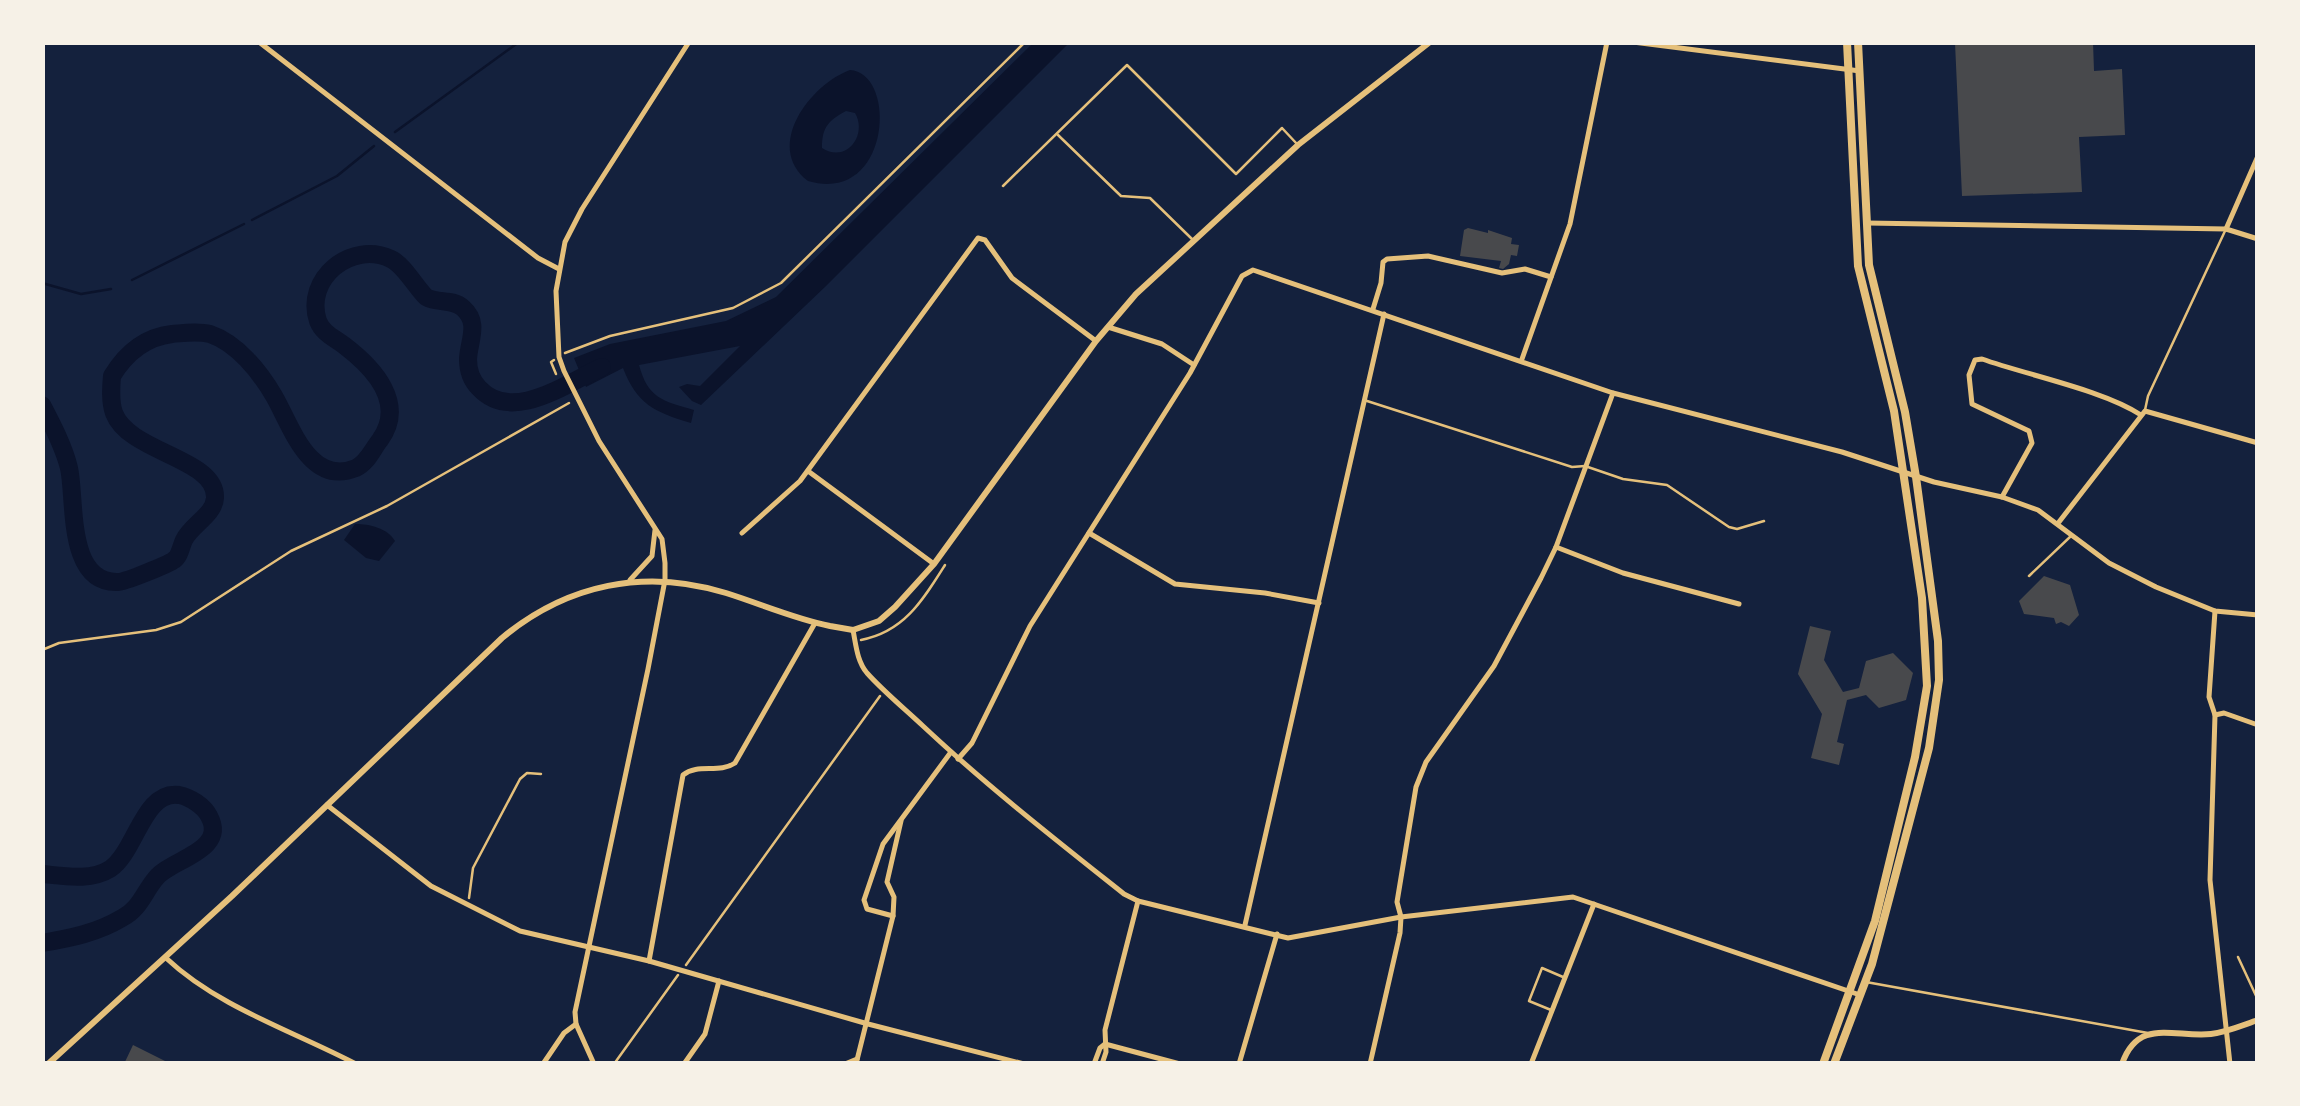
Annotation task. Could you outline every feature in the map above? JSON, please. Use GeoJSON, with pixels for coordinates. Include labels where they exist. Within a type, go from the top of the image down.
{"type":"FeatureCollection","features":[{"type":"Feature","properties":{"kind":"main road"},"geometry":{"type":"LineString","coordinates":[[1823,1064],[1874,921],[1925,706],[1926,634],[1904,473],[1894,411],[1858,266],[1846,42]]}},
{"type":"Feature","properties":{"kind":"main road"},"geometry":{"type":"LineString","coordinates":[[1834,1064],[1865,982],[1929,748],[1938,687],[1936,626],[1906,412],[1874,291],[1858,42]]}},
{"type":"Feature","properties":{"kind":"main road"},"geometry":{"type":"LineString","coordinates":[[48,1064],[166,958],[527,617],[556,601],[630,580],[665,580],[698,585],[815,623],[853,630],[879,622],[934,564],[1096,342],[1136,294],[1298,145],[1426,44]]}},
{"type":"Feature","properties":{"kind":"main road"},"geometry":{"type":"LineString","coordinates":[[2122,1064],[2126,1052],[2150,1033],[2210,1034],[2258,1020]]}},
{"type":"Feature","properties":{"kind":"street"},"geometry":{"type":"LineString","coordinates":[[259,42],[538,258],[559,269]]}},
{"type":"Feature","properties":{"kind":"street"},"geometry":{"type":"LineString","coordinates":[[594,1064],[576,1024],[575,1012],[665,580],[662,539],[599,441],[559,357],[559,269],[565,242],[582,209],[690,42]]}},
{"type":"Feature","properties":{"kind":"street"},"geometry":{"type":"LineString","coordinates":[[1522,359],[1581,181],[1607,42]]}},
{"type":"Feature","properties":{"kind":"street"},"geometry":{"type":"LineString","coordinates":[[1632,42],[1860,72]]}},
{"type":"Feature","properties":{"kind":"street"},"geometry":{"type":"LineString","coordinates":[[2226,230],[2258,156]]}},
{"type":"Feature","properties":{"kind":"street"},"geometry":{"type":"LineString","coordinates":[[1857,224],[2226,230],[2258,239]]}},
{"type":"Feature","properties":{"kind":"street"},"geometry":{"type":"LineString","coordinates":[[742,533],[808,471],[978,238],[985,240],[1012,278],[1096,342]]}},
{"type":"Feature","properties":{"kind":"street"},"geometry":{"type":"LineString","coordinates":[[1373,309],[1387,258],[1428,256],[1502,273],[1525,270],[1551,277]]}},
{"type":"Feature","properties":{"kind":"street"},"geometry":{"type":"LineString","coordinates":[[958,759],[972,743],[1030,626],[1194,365],[1246,271],[1253,270],[1613,393],[2002,497],[2038,510],[2109,563],[2156,587],[2215,611],[2258,615]]}},
{"type":"Feature","properties":{"kind":"street"},"geometry":{"type":"LineString","coordinates":[[1245,925],[1384,313]]}},
{"type":"Feature","properties":{"kind":"street"},"geometry":{"type":"LineString","coordinates":[[1108,328],[1162,344],[1194,365]]}},
{"type":"Feature","properties":{"kind":"street"},"geometry":{"type":"LineString","coordinates":[[2002,497],[2032,442],[2029,430],[1972,404],[1969,374],[1975,360],[2258,443]]}},
{"type":"Feature","properties":{"kind":"street"},"geometry":{"type":"LineString","coordinates":[[1370,1064],[1402,917],[1397,902],[1416,787],[1426,762],[1494,666],[1556,548],[1613,393]]}},
{"type":"Feature","properties":{"kind":"street"},"geometry":{"type":"LineString","coordinates":[[2058,522],[2143,412]]}},
{"type":"Feature","properties":{"kind":"street"},"geometry":{"type":"LineString","coordinates":[[808,471],[934,564]]}},
{"type":"Feature","properties":{"kind":"street"},"geometry":{"type":"LineString","coordinates":[[630,580],[652,556],[655,527]]}},
{"type":"Feature","properties":{"kind":"street"},"geometry":{"type":"LineString","coordinates":[[1089,533],[1174,584],[1265,593],[1318,604]]}},
{"type":"Feature","properties":{"kind":"street"},"geometry":{"type":"LineString","coordinates":[[1556,548],[1623,573],[1740,604]]}},
{"type":"Feature","properties":{"kind":"street"},"geometry":{"type":"LineString","coordinates":[[2215,611],[2209,698],[2215,715],[2210,880],[2230,1064]]}},
{"type":"Feature","properties":{"kind":"street"},"geometry":{"type":"LineString","coordinates":[[649,961],[683,774],[689,770],[726,770],[735,763],[815,623]]}},
{"type":"Feature","properties":{"kind":"street"},"geometry":{"type":"LineString","coordinates":[[853,630],[858,658],[866,672],[958,759],[1058,842],[1138,901],[1288,938],[1402,917],[1573,897],[1860,995]]}},
{"type":"Feature","properties":{"kind":"street"},"geometry":{"type":"LineString","coordinates":[[2215,715],[2224,714],[2258,725]]}},
{"type":"Feature","properties":{"kind":"street"},"geometry":{"type":"LineString","coordinates":[[892,916],[867,909],[864,900],[882,844],[951,752]]}},
{"type":"Feature","properties":{"kind":"street"},"geometry":{"type":"LineString","coordinates":[[327,805],[431,886],[520,931],[589,945],[1024,1064]]}},
{"type":"Feature","properties":{"kind":"street"},"geometry":{"type":"LineString","coordinates":[[845,1064],[857,1061],[868,1024],[892,916],[894,897],[887,882],[901,820]]}},
{"type":"Feature","properties":{"kind":"street"},"geometry":{"type":"LineString","coordinates":[[1102,1064],[1106,1030],[1138,901]]}},
{"type":"Feature","properties":{"kind":"street"},"geometry":{"type":"LineString","coordinates":[[1532,1064],[1594,904]]}},
{"type":"Feature","properties":{"kind":"street"},"geometry":{"type":"LineString","coordinates":[[1239,1064],[1276,934]]}},
{"type":"Feature","properties":{"kind":"street"},"geometry":{"type":"LineString","coordinates":[[166,958],[189,980],[356,1064]]}},
{"type":"Feature","properties":{"kind":"street"},"geometry":{"type":"LineString","coordinates":[[684,1064],[705,1034],[719,981]]}},
{"type":"Feature","properties":{"kind":"street"},"geometry":{"type":"LineString","coordinates":[[543,1064],[564,1032],[576,1024]]}},
{"type":"Feature","properties":{"kind":"street"},"geometry":{"type":"LineString","coordinates":[[1094,1064],[1105,1044]]}},
{"type":"Feature","properties":{"kind":"street"},"geometry":{"type":"LineString","coordinates":[[1105,1044],[1180,1064]]}},
{"type":"Feature","properties":{"kind":"lane"},"geometry":{"type":"LineString","coordinates":[[1003,186],[1127,64],[1236,174],[1282,128],[1298,145]]}},
{"type":"Feature","properties":{"kind":"lane"},"geometry":{"type":"LineString","coordinates":[[1057,135],[1121,196],[1150,198],[1194,241]]}},
{"type":"Feature","properties":{"kind":"lane"},"geometry":{"type":"LineString","coordinates":[[2143,412],[2226,230]]}},
{"type":"Feature","properties":{"kind":"lane"},"geometry":{"type":"LineString","coordinates":[[1364,400],[1572,466],[1586,466],[1623,479],[1667,484],[1729,527],[1737,529],[1764,521]]}},
{"type":"Feature","properties":{"kind":"lane"},"geometry":{"type":"LineString","coordinates":[[2029,576],[2072,535]]}},
{"type":"Feature","properties":{"kind":"lane"},"geometry":{"type":"LineString","coordinates":[[1552,1011],[1529,1001],[1542,968],[1565,978]]}},
{"type":"Feature","properties":{"kind":"lane"},"geometry":{"type":"LineString","coordinates":[[1865,982],[2150,1033]]}},
{"type":"Feature","properties":{"kind":"path"},"geometry":{"type":"LineString","coordinates":[[576,346],[734,308],[781,283],[1025,42]]}},
{"type":"Feature","properties":{"kind":"path"},"geometry":{"type":"LineString","coordinates":[[42,650],[181,622],[291,552],[386,506],[571,402]]}},
{"type":"Feature","properties":{"kind":"path"},"geometry":{"type":"LineString","coordinates":[[614,1064],[885,690]]}},
{"type":"Feature","properties":{"kind":"path"},"geometry":{"type":"LineString","coordinates":[[468,906],[473,868],[520,779],[527,773],[541,774]]}},
{"type":"Feature","properties":{"kind":"path"},"geometry":{"type":"LineString","coordinates":[[2238,957],[2258,1000]]}},
{"type":"Feature","properties":{"kind":"water"},"geometry":{"type":"Polygon","coordinates":[[[1033,43],[1069,43],[701,405],[679,387],[700,386],[740,346],[639,365],[647,385],[658,396],[694,410],[691,423],[648,405],[634,390],[623,368],[586,387],[574,358],[610,344],[726,321],[776,297],[1033,43]]]}},
{"type":"Feature","properties":{"kind":"water"},"geometry":{"type":"Polygon","coordinates":[[[850,70],[865,77],[875,92],[880,113],[878,136],[870,157],[856,174],[836,183],[808,181],[795,167],[790,151],[791,134],[808,102],[835,77],[850,70]],[[846,111],[830,122],[822,148],[839,152],[852,145],[859,130],[855,113],[846,111]]]}},
{"type":"Feature","properties":{"kind":"water"},"geometry":{"type":"Polygon","coordinates":[[[355,524],[378,528],[395,541],[379,561],[366,558],[344,540],[355,524]]]}},
{"type":"Feature","properties":{"kind":"building"},"geometry":{"type":"Polygon","coordinates":[[[2093,42],[2094,71],[2122,69],[2125,135],[2079,137],[2082,192],[1962,196],[1955,43],[2093,42]]]}},
{"type":"Feature","properties":{"kind":"building"},"geometry":{"type":"Polygon","coordinates":[[[1464,230],[1512,238],[1511,244],[1519,245],[1517,256],[1511,255],[1503,269],[1499,268],[1501,261],[1460,256],[1464,230]]]}},
{"type":"Feature","properties":{"kind":"building"},"geometry":{"type":"Polygon","coordinates":[[[2044,576],[2070,585],[2079,615],[2069,626],[2056,624],[2054,618],[2024,614],[2019,601],[2044,576]]]}},
{"type":"Feature","properties":{"kind":"building"},"geometry":{"type":"Polygon","coordinates":[[[1810,626],[1831,631],[1824,660],[1843,692],[1859,688],[1866,661],[1893,653],[1913,673],[1906,700],[1879,708],[1866,695],[1847,700],[1837,742],[1844,744],[1839,765],[1811,758],[1822,714],[1798,674],[1810,626]]]}},
{"type":"Feature","properties":{"kind":"building"},"geometry":{"type":"Polygon","coordinates":[[[133,1045],[171,1064],[124,1064],[133,1045]]]}},
{"type":"Feature","properties":{"kind":"waterway"},"geometry":{"type":"LineString","coordinates":[[395,132],[519,42]]}},
{"type":"Feature","properties":{"kind":"waterway"},"geometry":{"type":"LineString","coordinates":[[252,220],[337,176],[374,146]]}},
{"type":"Feature","properties":{"kind":"waterway"},"geometry":{"type":"LineString","coordinates":[[132,280],[244,224]]}},
{"type":"Feature","properties":{"kind":"waterway"},"geometry":{"type":"LineString","coordinates":[[42,405],[69,468],[81,555],[101,579],[118,582],[174,560],[187,535],[211,510],[215,498],[212,485],[202,473],[136,438],[114,413],[112,376],[130,353],[154,339],[200,333],[229,344],[262,377],[304,450],[326,469],[340,472],[356,468],[367,459],[387,427],[390,413],[384,388],[376,376],[326,333],[318,321],[315,305],[324,278],[347,259],[376,254],[391,259],[426,297],[463,308],[472,326],[468,359],[471,375],[492,398],[507,402],[540,397],[602,367]]}},
{"type":"Feature","properties":{"kind":"waterway"},"geometry":{"type":"LineString","coordinates":[[42,283],[81,294],[111,289]]}},
{"type":"Feature","properties":{"kind":"waterway"},"geometry":{"type":"LineString","coordinates":[[42,874],[86,876],[110,869],[127,850],[148,812],[167,796],[179,795],[196,802],[207,812],[213,828],[205,846],[163,871],[128,914],[93,931],[42,943]]}}]}
